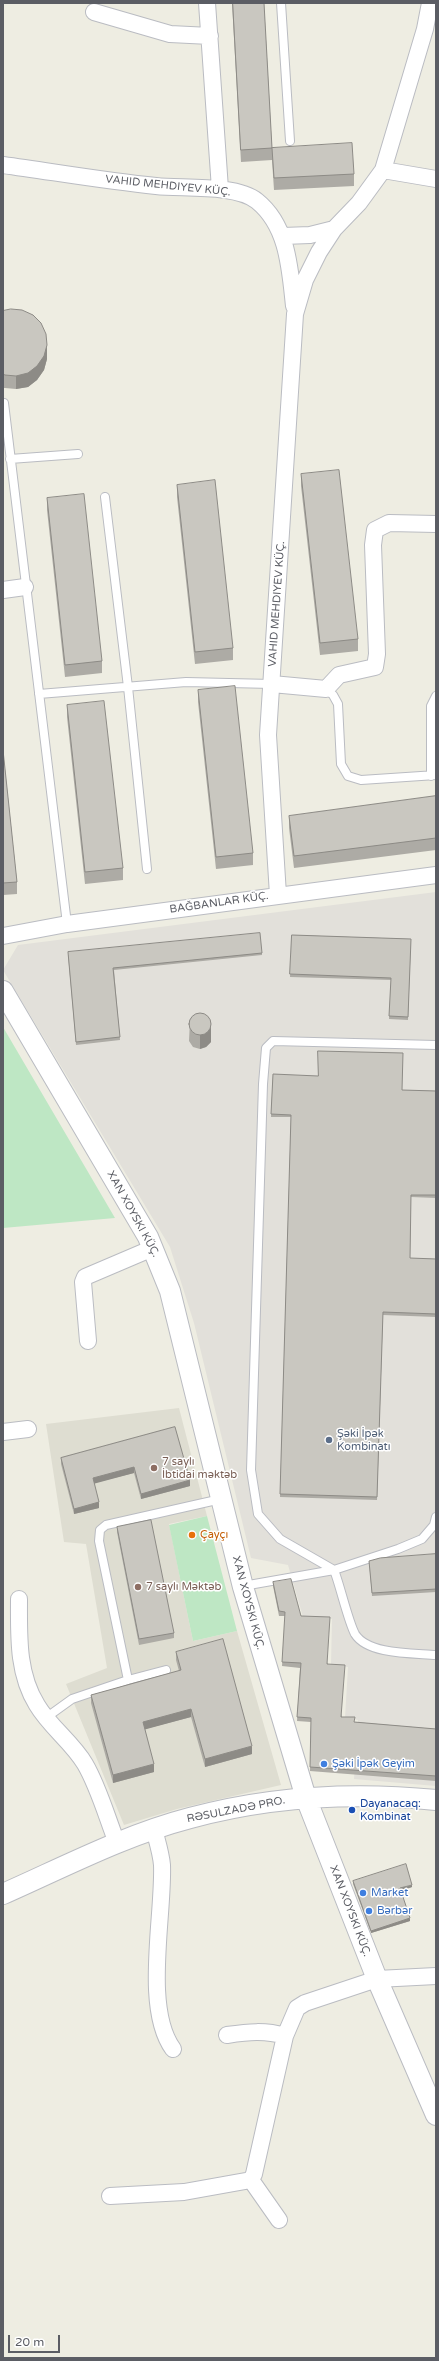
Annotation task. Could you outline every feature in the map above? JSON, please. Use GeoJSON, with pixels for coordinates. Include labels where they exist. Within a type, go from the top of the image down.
{"type":"FeatureCollection","features":[{"type":"Feature","properties":{"kind":"street"},"geometry":{"type":"LineString","coordinates":[[207,3],[220,189]]}},
{"type":"Feature","properties":{"kind":"street","name":"VAHID MEHDIYEV KÜÇ."},"geometry":{"type":"LineString","coordinates":[[295,314],[305,280],[319,252],[334,229],[359,204],[383,170],[425,29],[430,3]]}},
{"type":"Feature","properties":{"kind":"street"},"geometry":{"type":"LineString","coordinates":[[94,12],[170,34],[210,36]]}},
{"type":"Feature","properties":{"kind":"street","name":"VAHID MEHDIYEV KÜÇ."},"geometry":{"type":"LineString","coordinates":[[3,165],[156,186],[220,189],[242,194],[256,200],[271,217],[283,236],[290,272],[295,314],[268,735],[268,766],[278,895]]}},
{"type":"Feature","properties":{"kind":"street"},"geometry":{"type":"LineString","coordinates":[[383,170],[436,179]]}},
{"type":"Feature","properties":{"kind":"street"},"geometry":{"type":"LineString","coordinates":[[283,236],[310,235],[334,229]]}},
{"type":"Feature","properties":{"kind":"street"},"geometry":{"type":"LineString","coordinates":[[272,684],[326,689],[339,675],[375,667],[377,654],[373,545],[375,530],[389,523],[436,524]]}},
{"type":"Feature","properties":{"kind":"street"},"geometry":{"type":"LineString","coordinates":[[3,590],[25,586]]}},
{"type":"Feature","properties":{"kind":"street","name":"BAĞBANLAR KÜÇ."},"geometry":{"type":"LineString","coordinates":[[3,936],[67,924],[436,875]]}},
{"type":"Feature","properties":{"kind":"street","name":"XAN XOYSKI KÜÇ."},"geometry":{"type":"LineString","coordinates":[[3,991],[153,1248],[170,1291],[243,1586],[306,1798],[377,1980],[436,2115]]}},
{"type":"Feature","properties":{"kind":"street"},"geometry":{"type":"LineString","coordinates":[[88,1341],[83,1282],[85,1277],[153,1248]]}},
{"type":"Feature","properties":{"kind":"street"},"geometry":{"type":"LineString","coordinates":[[3,1432],[28,1429]]}},
{"type":"Feature","properties":{"kind":"street"},"geometry":{"type":"LineString","coordinates":[[19,1599],[19,1650],[26,1683],[37,1706],[76,1750],[86,1766],[117,1843]]}},
{"type":"Feature","properties":{"kind":"street","name":"RƏSULZADƏ PRO."},"geometry":{"type":"LineString","coordinates":[[3,1894],[117,1843],[154,1829],[224,1810],[306,1798],[344,1795],[436,1800]]}},
{"type":"Feature","properties":{"kind":"street"},"geometry":{"type":"LineString","coordinates":[[154,1829],[162,1865],[157,1980],[159,2007],[167,2041],[173,2049]]}},
{"type":"Feature","properties":{"kind":"street"},"geometry":{"type":"LineString","coordinates":[[251,2180],[254,2174],[285,2036],[297,2008],[305,2003],[377,1980],[436,1976]]}},
{"type":"Feature","properties":{"kind":"street"},"geometry":{"type":"LineString","coordinates":[[227,2035],[262,2031],[285,2036]]}},
{"type":"Feature","properties":{"kind":"street"},"geometry":{"type":"LineString","coordinates":[[110,2196],[184,2192],[251,2180]]}},
{"type":"Feature","properties":{"kind":"street"},"geometry":{"type":"LineString","coordinates":[[251,2180],[279,2220]]}},
{"type":"Feature","properties":{"kind":"lane"},"geometry":{"type":"LineString","coordinates":[[280,3],[290,141]]}},
{"type":"Feature","properties":{"kind":"lane"},"geometry":{"type":"LineString","coordinates":[[4,403],[67,924]]}},
{"type":"Feature","properties":{"kind":"lane"},"geometry":{"type":"LineString","coordinates":[[10,459],[78,454]]}},
{"type":"Feature","properties":{"kind":"lane"},"geometry":{"type":"LineString","coordinates":[[105,497],[128,687],[147,869]]}},
{"type":"Feature","properties":{"kind":"lane"},"geometry":{"type":"LineString","coordinates":[[40,694],[214,681],[272,684]]}},
{"type":"Feature","properties":{"kind":"lane"},"geometry":{"type":"LineString","coordinates":[[326,689],[333,695],[338,704],[341,764],[348,776],[361,780],[433,776],[431,706],[436,696]]}},
{"type":"Feature","properties":{"kind":"lane"},"geometry":{"type":"LineString","coordinates":[[436,1045],[273,1041],[266,1048],[251,1470],[258,1514],[280,1538],[334,1570],[355,1634],[366,1644],[380,1650],[436,1655]]}},
{"type":"Feature","properties":{"kind":"lane"},"geometry":{"type":"LineString","coordinates":[[128,1680],[99,1541],[100,1530],[106,1525],[221,1499]]}},
{"type":"Feature","properties":{"kind":"lane"},"geometry":{"type":"LineString","coordinates":[[243,1586],[334,1570],[398,1549],[422,1539],[434,1525],[436,1517]]}},
{"type":"Feature","properties":{"kind":"lane"},"geometry":{"type":"LineString","coordinates":[[47,1717],[72,1699],[128,1680],[166,1670]]}},
{"type":"Feature","properties":{"kind":"shaded area","name":"Şəki İpək Kombinatı"},"geometry":{"type":"Polygon","coordinates":[[[436,892],[436,1786],[354,1779],[358,1720],[345,1718],[348,1667],[331,1665],[332,1619],[303,1617],[288,1565],[251,1558],[194,1323],[170,1247],[3,970],[18,945],[436,892]]]}},
{"type":"Feature","properties":{"kind":"shaded area","name":"7 saylı Məktəb"},"geometry":{"type":"Polygon","coordinates":[[[179,1408],[207,1516],[169,1524],[193,1641],[237,1631],[281,1785],[177,1809],[124,1825],[66,1684],[107,1668],[86,1544],[64,1542],[46,1424],[179,1408]]]}},
{"type":"Feature","properties":{"kind":"green space"},"geometry":{"type":"Polygon","coordinates":[[[3,1027],[115,1218],[3,1228],[3,1027]]]}},
{"type":"Feature","properties":{"kind":"green space"},"geometry":{"type":"Polygon","coordinates":[[[207,1516],[237,1631],[193,1641],[169,1525],[207,1516]]]}},
{"type":"Feature","properties":{"kind":"building"},"geometry":{"type":"Polygon","coordinates":[[[233,3],[264,3],[272,148],[241,150],[233,3]]]}},
{"type":"Feature","properties":{"kind":"building"},"geometry":{"type":"Polygon","coordinates":[[[352,143],[354,174],[274,178],[272,148],[352,143]]]}},
{"type":"Feature","properties":{"kind":"building"},"geometry":{"type":"Polygon","coordinates":[[[11,309],[22,310],[33,315],[41,323],[46,334],[47,345],[44,356],[37,366],[28,373],[16,376],[3,374],[3,311],[11,309]]]}},
{"type":"Feature","properties":{"kind":"building"},"geometry":{"type":"Polygon","coordinates":[[[339,470],[358,639],[320,643],[301,474],[339,470]]]}},
{"type":"Feature","properties":{"kind":"building"},"geometry":{"type":"Polygon","coordinates":[[[215,480],[233,648],[195,652],[177,485],[215,480]]]}},
{"type":"Feature","properties":{"kind":"building"},"geometry":{"type":"Polygon","coordinates":[[[84,494],[102,661],[65,665],[47,498],[84,494]]]}},
{"type":"Feature","properties":{"kind":"building"},"geometry":{"type":"Polygon","coordinates":[[[235,686],[253,853],[216,857],[198,690],[235,686]]]}},
{"type":"Feature","properties":{"kind":"building"},"geometry":{"type":"Polygon","coordinates":[[[104,701],[123,868],[85,872],[67,705],[104,701]]]}},
{"type":"Feature","properties":{"kind":"building"},"geometry":{"type":"Polygon","coordinates":[[[3,750],[17,882],[3,883],[3,750]]]}},
{"type":"Feature","properties":{"kind":"building"},"geometry":{"type":"Polygon","coordinates":[[[436,796],[436,838],[294,856],[289,816],[436,796]]]}},
{"type":"Feature","properties":{"kind":"building"},"geometry":{"type":"Polygon","coordinates":[[[260,933],[262,953],[113,968],[120,1037],[76,1042],[68,952],[260,933]]]}},
{"type":"Feature","properties":{"kind":"building"},"geometry":{"type":"Polygon","coordinates":[[[292,935],[411,939],[408,1017],[389,1016],[391,978],[290,974],[292,935]]]}},
{"type":"Feature","properties":{"kind":"building"},"geometry":{"type":"Polygon","coordinates":[[[200,1013],[208,1016],[211,1024],[208,1032],[200,1035],[192,1032],[189,1024],[192,1016],[200,1013]]]}},
{"type":"Feature","properties":{"kind":"building"},"geometry":{"type":"Polygon","coordinates":[[[318,1051],[403,1053],[402,1090],[436,1091],[436,1195],[411,1195],[410,1258],[436,1259],[436,1314],[383,1312],[377,1497],[280,1494],[291,1115],[271,1114],[273,1074],[318,1076],[318,1051]]]}},
{"type":"Feature","properties":{"kind":"building"},"geometry":{"type":"Polygon","coordinates":[[[175,1427],[190,1480],[141,1494],[134,1467],[93,1478],[99,1502],[74,1509],[61,1458],[175,1427]]]}},
{"type":"Feature","properties":{"kind":"building"},"geometry":{"type":"Polygon","coordinates":[[[151,1520],[174,1633],[139,1639],[117,1527],[151,1520]]]}},
{"type":"Feature","properties":{"kind":"building"},"geometry":{"type":"Polygon","coordinates":[[[436,1554],[436,1589],[372,1593],[369,1561],[380,1558],[436,1554]]]}},
{"type":"Feature","properties":{"kind":"building"},"geometry":{"type":"Polygon","coordinates":[[[291,1579],[301,1616],[330,1617],[327,1664],[345,1665],[341,1717],[355,1717],[354,1722],[436,1729],[436,1776],[310,1767],[311,1718],[297,1717],[301,1663],[282,1662],[285,1612],[279,1611],[273,1582],[291,1579]]]}},
{"type":"Feature","properties":{"kind":"building"},"geometry":{"type":"Polygon","coordinates":[[[223,1639],[252,1746],[205,1759],[191,1709],[143,1722],[154,1764],[113,1775],[91,1695],[181,1670],[176,1652],[223,1639]]]}},
{"type":"Feature","properties":{"kind":"building"},"geometry":{"type":"Polygon","coordinates":[[[406,1864],[412,1885],[400,1888],[410,1918],[371,1931],[353,1881],[406,1864]]]}},
{"type":"Feature","properties":{"kind":"place","name":"Şəki İpək Kombinatı"},"geometry":{"type":"Point","coordinates":[329,1440]}},
{"type":"Feature","properties":{"kind":"place","name":"7 saylı İbtidai məktəb"},"geometry":{"type":"Point","coordinates":[154,1468]}},
{"type":"Feature","properties":{"kind":"place","name":"Çayçı"},"geometry":{"type":"Point","coordinates":[192,1535]}},
{"type":"Feature","properties":{"kind":"place","name":"7 saylı Məktəb"},"geometry":{"type":"Point","coordinates":[138,1587]}},
{"type":"Feature","properties":{"kind":"place","name":"Şəki İpək Geyim"},"geometry":{"type":"Point","coordinates":[324,1764]}},
{"type":"Feature","properties":{"kind":"place","name":"Dayanacaq: Kombinat"},"geometry":{"type":"Point","coordinates":[352,1810]}},
{"type":"Feature","properties":{"kind":"place","name":"Market"},"geometry":{"type":"Point","coordinates":[363,1893]}},
{"type":"Feature","properties":{"kind":"place","name":"Bərbər"},"geometry":{"type":"Point","coordinates":[369,1911]}}]}
